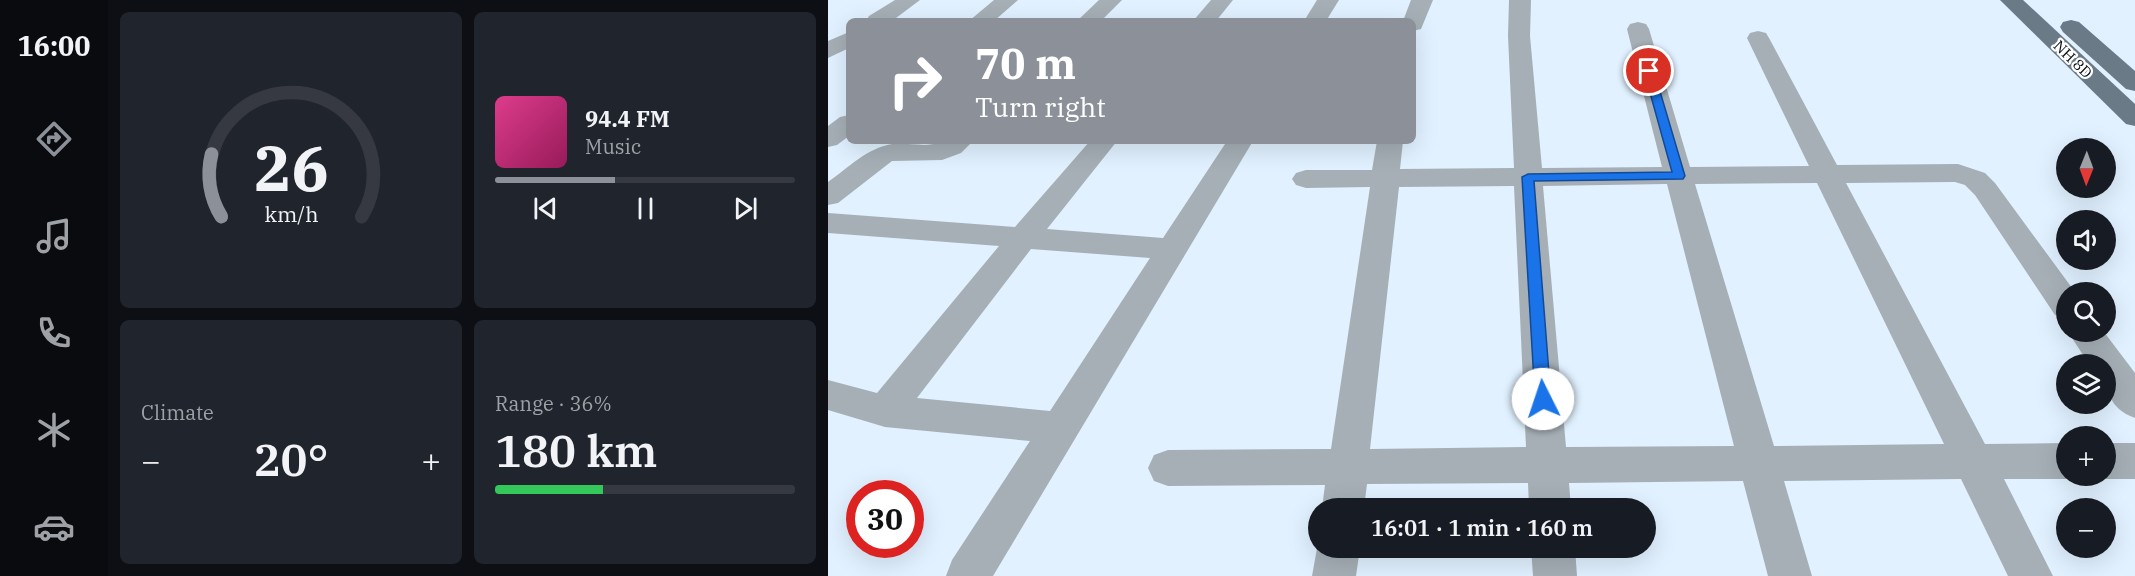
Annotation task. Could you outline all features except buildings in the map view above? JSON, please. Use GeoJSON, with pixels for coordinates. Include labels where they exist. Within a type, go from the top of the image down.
{"type":"FeatureCollection","features":[{"type":"Feature","properties":{"kind":"main road","name":"NH 8D"},"geometry":{"type":"LineString","coordinates":[[2011,0],[2135,118]]}},
{"type":"Feature","properties":{"kind":"main road","name":"NH 8D"},"geometry":{"type":"LineString","coordinates":[[2041,0],[2131,77]]}},
{"type":"Feature","properties":{"kind":"street"},"geometry":{"type":"LineString","coordinates":[[882,18],[909,0]]}},
{"type":"Feature","properties":{"kind":"street"},"geometry":{"type":"LineString","coordinates":[[984,18],[1007,0]]}},
{"type":"Feature","properties":{"kind":"street"},"geometry":{"type":"LineString","coordinates":[[1091,18],[1111,0]]}},
{"type":"Feature","properties":{"kind":"street"},"geometry":{"type":"LineString","coordinates":[[1207,18],[1222,0]]}},
{"type":"Feature","properties":{"kind":"street"},"geometry":{"type":"LineString","coordinates":[[1317,18],[1328,0]]}},
{"type":"Feature","properties":{"kind":"street"},"geometry":{"type":"LineString","coordinates":[[1415,18],[1422,0]]}},
{"type":"Feature","properties":{"kind":"street"},"geometry":{"type":"LineString","coordinates":[[1520,0],[1519,36],[1550,498]]}},
{"type":"Feature","properties":{"kind":"street"},"geometry":{"type":"LineString","coordinates":[[1638,29],[1790,576]]}},
{"type":"Feature","properties":{"kind":"street"},"geometry":{"type":"LineString","coordinates":[[1758,38],[2031,576]]}},
{"type":"Feature","properties":{"kind":"street"},"geometry":{"type":"LineString","coordinates":[[832,62],[846,43]]}},
{"type":"Feature","properties":{"kind":"street"},"geometry":{"type":"LineString","coordinates":[[828,139],[846,125]]}},
{"type":"Feature","properties":{"kind":"street"},"geometry":{"type":"LineString","coordinates":[[828,196],[884,154],[893,152],[934,154],[944,152],[956,144]]}},
{"type":"Feature","properties":{"kind":"street"},"geometry":{"type":"LineString","coordinates":[[885,411],[1101,144]]}},
{"type":"Feature","properties":{"kind":"street"},"geometry":{"type":"LineString","coordinates":[[968,576],[1238,144]]}},
{"type":"Feature","properties":{"kind":"street"},"geometry":{"type":"LineString","coordinates":[[1344,498],[1390,144]]}},
{"type":"Feature","properties":{"kind":"street"},"geometry":{"type":"LineString","coordinates":[[828,168],[858,172]]}},
{"type":"Feature","properties":{"kind":"street"},"geometry":{"type":"LineString","coordinates":[[1306,179],[1958,174],[1975,179],[1985,189],[2056,290]]}},
{"type":"Feature","properties":{"kind":"street"},"geometry":{"type":"LineString","coordinates":[[828,223],[1173,249]]}},
{"type":"Feature","properties":{"kind":"street"},"geometry":{"type":"LineString","coordinates":[[2092,342],[2135,402]]}},
{"type":"Feature","properties":{"kind":"street"},"geometry":{"type":"LineString","coordinates":[[828,395],[885,411],[1060,428]]}},
{"type":"Feature","properties":{"kind":"street"},"geometry":{"type":"LineString","coordinates":[[1168,468],[2056,461]]}},
{"type":"Feature","properties":{"kind":"street"},"geometry":{"type":"LineString","coordinates":[[2116,461],[2135,461]]}},
{"type":"Feature","properties":{"kind":"street"},"geometry":{"type":"LineString","coordinates":[[1334,576],[1337,558]]}},
{"type":"Feature","properties":{"kind":"street"},"geometry":{"type":"LineString","coordinates":[[1554,558],[1555,576]]}},
{"type":"Feature","properties":{"kind":"route"},"geometry":{"type":"LineString","coordinates":[[1543,399],[1528,177],[1679,176],[1649,71]]}}]}
